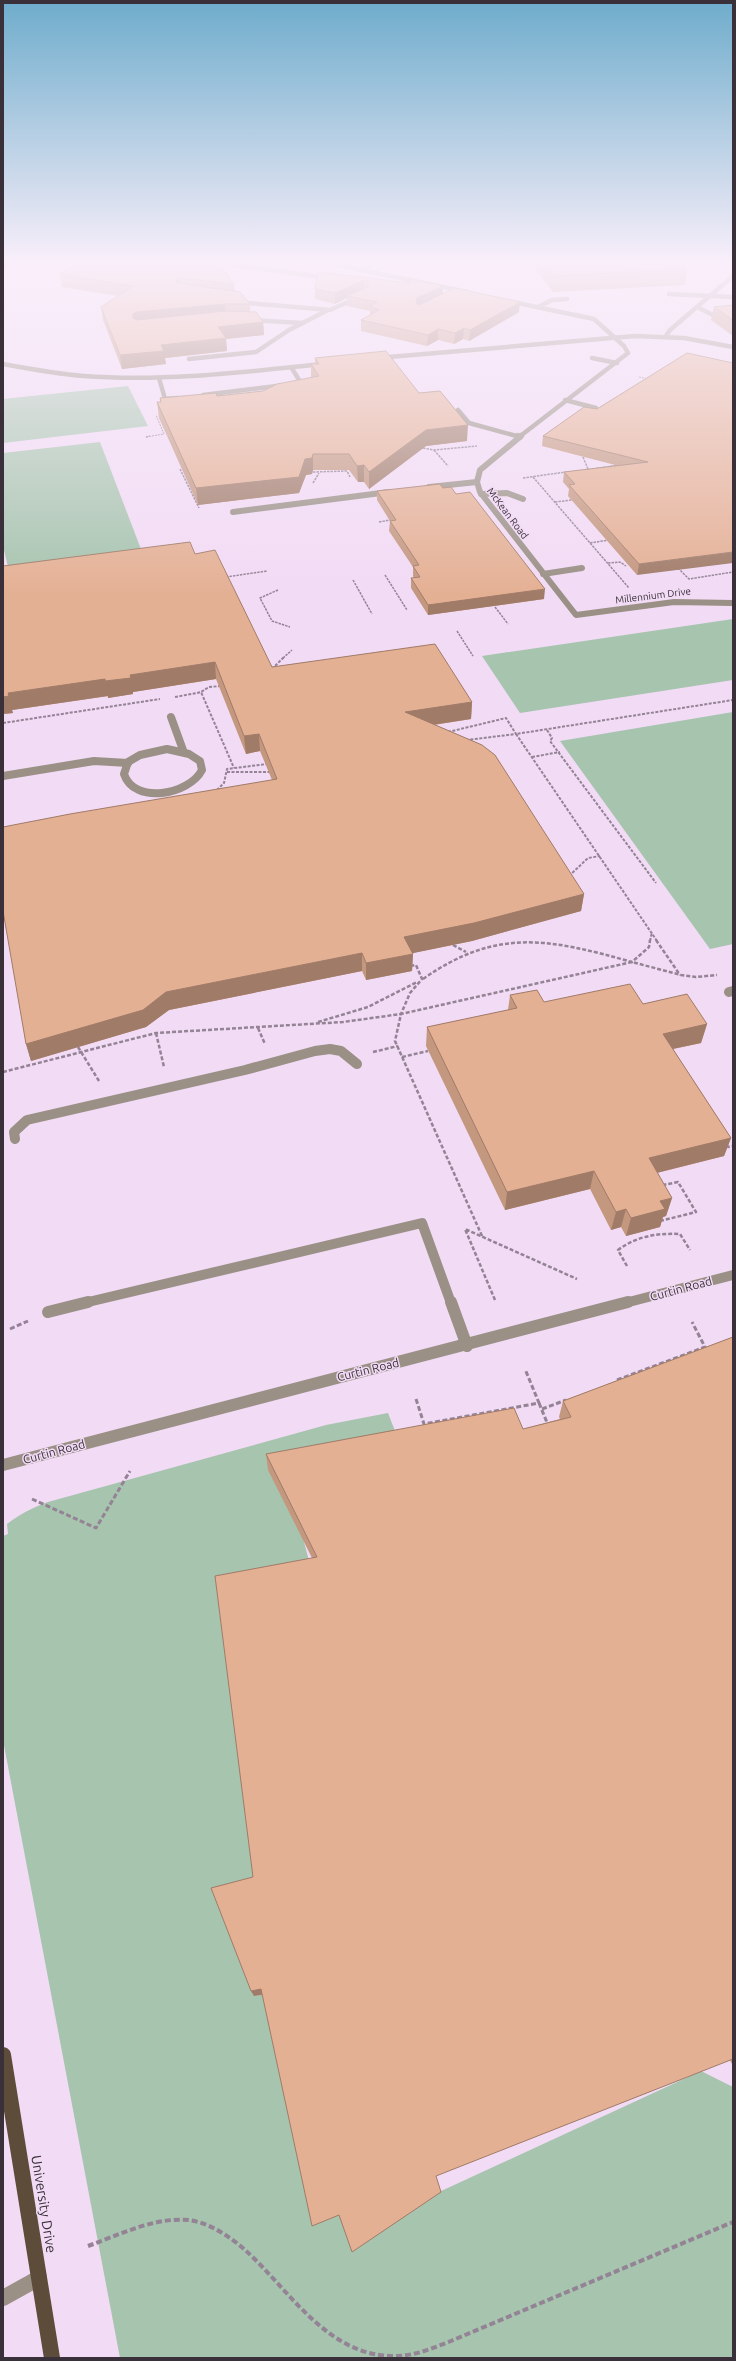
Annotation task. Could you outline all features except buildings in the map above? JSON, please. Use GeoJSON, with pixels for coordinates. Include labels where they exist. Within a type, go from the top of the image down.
{"type":"FeatureCollection","features":[{"type":"Feature","properties":{"kind":"main road","name":"University Drive"},"geometry":{"type":"LineString","coordinates":[[3,2055],[52,2358]]}},
{"type":"Feature","properties":{"kind":"street"},"geometry":{"type":"LineString","coordinates":[[53,374],[93,378],[159,378],[205,374]]}},
{"type":"Feature","properties":{"kind":"street"},"geometry":{"type":"LineString","coordinates":[[200,395],[299,384],[301,383],[295,374]]}},
{"type":"Feature","properties":{"kind":"street","name":"McKean Road"},"geometry":{"type":"LineString","coordinates":[[576,615],[481,494],[477,482],[480,470],[565,400],[601,374]]}},
{"type":"Feature","properties":{"kind":"street"},"geometry":{"type":"LineString","coordinates":[[159,378],[161,390],[165,399],[184,397]]}},
{"type":"Feature","properties":{"kind":"street"},"geometry":{"type":"LineString","coordinates":[[565,400],[596,408]]}},
{"type":"Feature","properties":{"kind":"street"},"geometry":{"type":"LineString","coordinates":[[458,410],[469,423],[520,437]]}},
{"type":"Feature","properties":{"kind":"street"},"geometry":{"type":"LineString","coordinates":[[424,488],[477,482]]}},
{"type":"Feature","properties":{"kind":"street"},"geometry":{"type":"LineString","coordinates":[[233,512],[393,492]]}},
{"type":"Feature","properties":{"kind":"street"},"geometry":{"type":"LineString","coordinates":[[481,494],[506,493],[523,499]]}},
{"type":"Feature","properties":{"kind":"street"},"geometry":{"type":"LineString","coordinates":[[543,574],[582,568]]}},
{"type":"Feature","properties":{"kind":"street","name":"Millennium Drive"},"geometry":{"type":"LineString","coordinates":[[576,615],[694,599],[733,603]]}},
{"type":"Feature","properties":{"kind":"street"},"geometry":{"type":"LineString","coordinates":[[171,717],[183,750]]}},
{"type":"Feature","properties":{"kind":"street"},"geometry":{"type":"LineString","coordinates":[[167,749],[183,750],[194,755],[201,762],[203,771],[199,779],[189,787],[176,792],[160,794],[145,792],[133,787],[126,780],[124,772],[128,763],[137,756],[150,751],[167,749]]}},
{"type":"Feature","properties":{"kind":"street"},"geometry":{"type":"LineString","coordinates":[[3,776],[94,760],[128,763]]}},
{"type":"Feature","properties":{"kind":"street"},"geometry":{"type":"LineString","coordinates":[[15,1139],[14,1132],[27,1120],[330,1049],[341,1051],[357,1064]]}},
{"type":"Feature","properties":{"kind":"street"},"geometry":{"type":"LineString","coordinates":[[48,1312],[225,1268],[340,1243],[422,1223],[466,1346]]}},
{"type":"Feature","properties":{"kind":"street","name":"Curtin Road"},"geometry":{"type":"LineString","coordinates":[[3,1466],[276,1393],[466,1346],[733,1275]]}},
{"type":"Feature","properties":{"kind":"street"},"geometry":{"type":"LineString","coordinates":[[3,2298],[39,2278]]}},
{"type":"Feature","properties":{"kind":"path"},"geometry":{"type":"LineString","coordinates":[[640,377],[650,380]]}},
{"type":"Feature","properties":{"kind":"path"},"geometry":{"type":"LineString","coordinates":[[146,437],[165,434],[150,401],[165,399]]}},
{"type":"Feature","properties":{"kind":"path"},"geometry":{"type":"LineString","coordinates":[[423,448],[434,450],[482,445]]}},
{"type":"Feature","properties":{"kind":"path"},"geometry":{"type":"LineString","coordinates":[[434,450],[445,463]]}},
{"type":"Feature","properties":{"kind":"path"},"geometry":{"type":"LineString","coordinates":[[583,456],[588,469],[619,465]]}},
{"type":"Feature","properties":{"kind":"path"},"geometry":{"type":"LineString","coordinates":[[180,469],[199,508]]}},
{"type":"Feature","properties":{"kind":"path"},"geometry":{"type":"LineString","coordinates":[[519,478],[572,471]]}},
{"type":"Feature","properties":{"kind":"path"},"geometry":{"type":"LineString","coordinates":[[313,472],[334,472]]}},
{"type":"Feature","properties":{"kind":"path"},"geometry":{"type":"LineString","coordinates":[[533,476],[643,605]]}},
{"type":"Feature","properties":{"kind":"path"},"geometry":{"type":"LineString","coordinates":[[555,502],[572,500]]}},
{"type":"Feature","properties":{"kind":"path"},"geometry":{"type":"LineString","coordinates":[[379,522],[390,520]]}},
{"type":"Feature","properties":{"kind":"path"},"geometry":{"type":"LineString","coordinates":[[590,543],[610,540]]}},
{"type":"Feature","properties":{"kind":"path"},"geometry":{"type":"LineString","coordinates":[[608,563],[620,562],[626,566]]}},
{"type":"Feature","properties":{"kind":"path"},"geometry":{"type":"LineString","coordinates":[[676,565],[689,579],[733,572]]}},
{"type":"Feature","properties":{"kind":"path"},"geometry":{"type":"LineString","coordinates":[[222,577],[267,571]]}},
{"type":"Feature","properties":{"kind":"path"},"geometry":{"type":"LineString","coordinates":[[385,575],[407,610]]}},
{"type":"Feature","properties":{"kind":"path"},"geometry":{"type":"LineString","coordinates":[[353,580],[372,614]]}},
{"type":"Feature","properties":{"kind":"path"},"geometry":{"type":"LineString","coordinates":[[278,590],[260,598],[272,621],[290,627]]}},
{"type":"Feature","properties":{"kind":"path"},"geometry":{"type":"LineString","coordinates":[[495,607],[508,624]]}},
{"type":"Feature","properties":{"kind":"path"},"geometry":{"type":"LineString","coordinates":[[457,631],[473,656]]}},
{"type":"Feature","properties":{"kind":"path"},"geometry":{"type":"LineString","coordinates":[[267,673],[292,650]]}},
{"type":"Feature","properties":{"kind":"path"},"geometry":{"type":"LineString","coordinates":[[171,697],[202,692],[209,687],[222,686]]}},
{"type":"Feature","properties":{"kind":"path"},"geometry":{"type":"LineString","coordinates":[[202,692],[234,768]]}},
{"type":"Feature","properties":{"kind":"path"},"geometry":{"type":"LineString","coordinates":[[3,723],[164,698]]}},
{"type":"Feature","properties":{"kind":"path"},"geometry":{"type":"LineString","coordinates":[[462,741],[547,730],[733,700]]}},
{"type":"Feature","properties":{"kind":"path"},"geometry":{"type":"LineString","coordinates":[[444,734],[506,718],[681,975]]}},
{"type":"Feature","properties":{"kind":"path"},"geometry":{"type":"LineString","coordinates":[[547,730],[552,738],[550,741],[560,752],[656,883]]}},
{"type":"Feature","properties":{"kind":"path"},"geometry":{"type":"LineString","coordinates":[[532,757],[560,752]]}},
{"type":"Feature","properties":{"kind":"path"},"geometry":{"type":"LineString","coordinates":[[220,793],[212,794],[224,783],[227,769],[273,763]]}},
{"type":"Feature","properties":{"kind":"path"},"geometry":{"type":"LineString","coordinates":[[227,772],[273,772]]}},
{"type":"Feature","properties":{"kind":"path"},"geometry":{"type":"LineString","coordinates":[[566,878],[588,858],[600,856]]}},
{"type":"Feature","properties":{"kind":"path"},"geometry":{"type":"LineString","coordinates":[[3,1072],[13,1068],[156,1033],[183,1030],[312,1024],[401,1014],[632,962],[649,947],[652,932]]}},
{"type":"Feature","properties":{"kind":"path"},"geometry":{"type":"LineString","coordinates":[[312,1024],[368,1007],[422,979],[448,960],[466,952],[505,943],[546,942],[588,949],[681,975],[696,977],[721,974]]}},
{"type":"Feature","properties":{"kind":"path"},"geometry":{"type":"LineString","coordinates":[[453,945],[466,952]]}},
{"type":"Feature","properties":{"kind":"path"},"geometry":{"type":"LineString","coordinates":[[410,966],[416,965],[422,979]]}},
{"type":"Feature","properties":{"kind":"path"},"geometry":{"type":"LineString","coordinates":[[422,979],[410,993],[401,1014],[395,1041],[482,1236]]}},
{"type":"Feature","properties":{"kind":"path"},"geometry":{"type":"LineString","coordinates":[[511,990],[514,996]]}},
{"type":"Feature","properties":{"kind":"path"},"geometry":{"type":"LineString","coordinates":[[156,1033],[170,1087]]}},
{"type":"Feature","properties":{"kind":"path"},"geometry":{"type":"LineString","coordinates":[[78,1047],[111,1100]]}},
{"type":"Feature","properties":{"kind":"path"},"geometry":{"type":"LineString","coordinates":[[402,1057],[428,1051]]}},
{"type":"Feature","properties":{"kind":"path"},"geometry":{"type":"LineString","coordinates":[[724,1141],[728,1147],[733,1146]]}},
{"type":"Feature","properties":{"kind":"path"},"geometry":{"type":"LineString","coordinates":[[656,1222],[696,1212],[678,1182],[658,1186]]}},
{"type":"Feature","properties":{"kind":"path"},"geometry":{"type":"LineString","coordinates":[[495,1300],[465,1229],[577,1279]]}},
{"type":"Feature","properties":{"kind":"path"},"geometry":{"type":"LineString","coordinates":[[642,1232],[645,1237]]}},
{"type":"Feature","properties":{"kind":"path"},"geometry":{"type":"LineString","coordinates":[[627,1266],[618,1250],[629,1241],[663,1232],[680,1234],[690,1250]]}},
{"type":"Feature","properties":{"kind":"path"},"geometry":{"type":"LineString","coordinates":[[616,1381],[706,1347],[692,1322]]}},
{"type":"Feature","properties":{"kind":"path"},"geometry":{"type":"LineString","coordinates":[[525,1369],[549,1428]]}},
{"type":"Feature","properties":{"kind":"path"},"geometry":{"type":"LineString","coordinates":[[542,1409],[572,1398]]}},
{"type":"Feature","properties":{"kind":"path"},"geometry":{"type":"LineString","coordinates":[[416,1399],[424,1424],[539,1403]]}},
{"type":"Feature","properties":{"kind":"path"},"geometry":{"type":"LineString","coordinates":[[32,1499],[96,1528],[130,1471]]}},
{"type":"Feature","properties":{"kind":"path"},"geometry":{"type":"LineString","coordinates":[[88,2246],[165,2222],[186,2220],[210,2227],[237,2242],[313,2320],[341,2341],[368,2353],[395,2356],[423,2352],[444,2344],[733,2222]]}},
{"type":"Feature","properties":{"kind":"green space"},"geometry":{"type":"Polygon","coordinates":[[[128,386],[148,426],[3,443],[3,399],[128,386]]]}},
{"type":"Feature","properties":{"kind":"green space"},"geometry":{"type":"Polygon","coordinates":[[[100,442],[144,557],[10,575],[3,546],[3,453],[100,442]]]}},
{"type":"Feature","properties":{"kind":"green space"},"geometry":{"type":"Polygon","coordinates":[[[733,619],[733,680],[520,713],[482,656],[733,619]]]}},
{"type":"Feature","properties":{"kind":"green space"},"geometry":{"type":"Polygon","coordinates":[[[733,712],[733,944],[710,949],[560,741],[733,712]]]}},
{"type":"Feature","properties":{"kind":"green space"},"geometry":{"type":"Polygon","coordinates":[[[388,1413],[395,1431],[304,1542],[312,1572],[254,1869],[255,1996],[264,1994],[340,2214],[439,2192],[701,2071],[733,2087],[733,2358],[120,2358],[3,1740],[3,1536],[8,1534],[7,1524],[26,1512],[48,1502],[326,1425],[388,1413]]]}}]}
